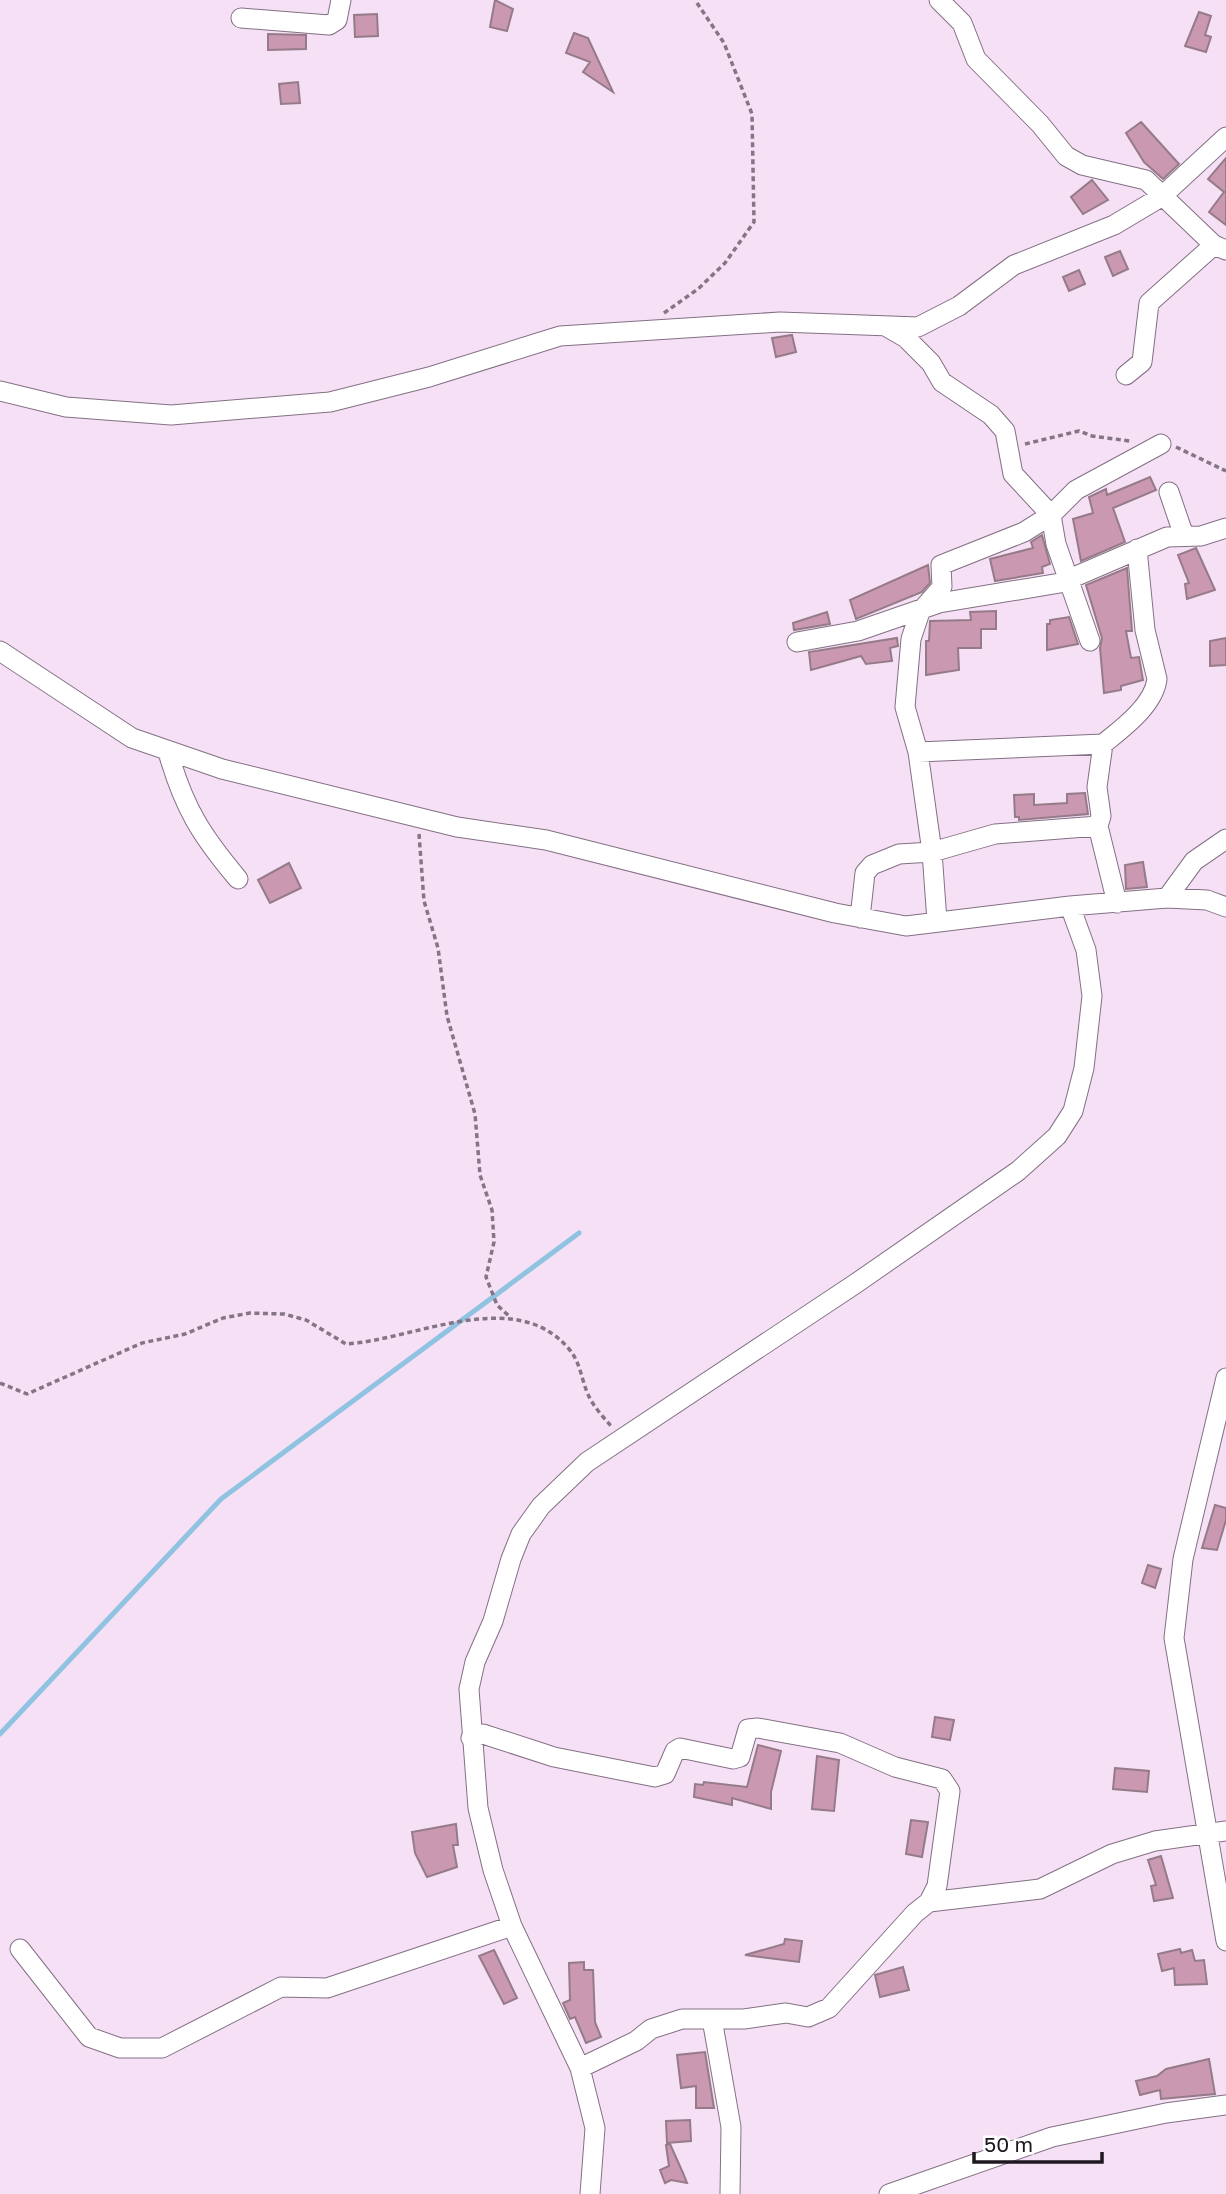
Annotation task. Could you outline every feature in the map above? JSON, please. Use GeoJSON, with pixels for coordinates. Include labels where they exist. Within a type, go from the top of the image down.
{"type":"FeatureCollection","features":[{"type":"Feature","properties":{"kind":"street"},"geometry":{"type":"LineString","coordinates":[[241,18],[329,25],[337,20],[341,0]]}},
{"type":"Feature","properties":{"kind":"street"},"geometry":{"type":"LineString","coordinates":[[939,0],[961,23],[976,59],[1040,124],[1066,156],[1082,165],[1146,180],[1161,197],[1220,247],[1149,303],[1142,362],[1126,375]]}},
{"type":"Feature","properties":{"kind":"street"},"geometry":{"type":"LineString","coordinates":[[0,390],[66,407],[171,415],[330,402],[429,377],[560,336],[780,322],[918,327],[959,306],[1014,265],[1114,225],[1161,197],[1226,137]]}},
{"type":"Feature","properties":{"kind":"street"},"geometry":{"type":"LineString","coordinates":[[886,327],[906,338],[931,363],[942,382],[999,422],[1007,436],[1013,474],[1051,515],[1068,580],[1090,641]]}},
{"type":"Feature","properties":{"kind":"street"},"geometry":{"type":"LineString","coordinates":[[937,921],[932,852],[918,752],[905,706],[911,639],[920,612],[942,587],[941,565],[1024,532],[1051,515],[1076,490],[1161,444]]}},
{"type":"Feature","properties":{"kind":"street"},"geometry":{"type":"LineString","coordinates":[[1169,492],[1184,536]]}},
{"type":"Feature","properties":{"kind":"street"},"geometry":{"type":"LineString","coordinates":[[797,642],[858,631],[920,612],[939,603],[1068,580],[1167,537],[1201,536],[1226,528]]}},
{"type":"Feature","properties":{"kind":"street"},"geometry":{"type":"LineString","coordinates":[[918,752],[1103,744],[1138,713],[1156,686],[1145,630],[1136,549]]}},
{"type":"Feature","properties":{"kind":"street"},"geometry":{"type":"LineString","coordinates":[[0,651],[109,725],[168,752],[222,769],[411,816],[546,840],[860,918],[906,926],[1070,906],[1167,898],[1207,900],[1226,907]]}},
{"type":"Feature","properties":{"kind":"street"},"geometry":{"type":"LineString","coordinates":[[1103,744],[1097,787],[1101,816],[1098,826],[1117,903]]}},
{"type":"Feature","properties":{"kind":"street"},"geometry":{"type":"LineString","coordinates":[[168,752],[178,786],[204,839],[238,879]]}},
{"type":"Feature","properties":{"kind":"street"},"geometry":{"type":"LineString","coordinates":[[860,918],[865,873],[872,864],[899,855],[932,852],[995,834],[1098,826]]}},
{"type":"Feature","properties":{"kind":"street"},"geometry":{"type":"LineString","coordinates":[[1167,898],[1194,861],[1226,839]]}},
{"type":"Feature","properties":{"kind":"street"},"geometry":{"type":"LineString","coordinates":[[590,2194],[595,2128],[580,2068],[512,1926],[493,1870],[478,1808],[469,1689],[475,1662],[493,1621],[521,1534],[541,1506],[577,1471],[1018,1171],[1057,1136],[1073,1111],[1084,1068],[1092,996],[1086,950],[1070,906]]}},
{"type":"Feature","properties":{"kind":"street"},"geometry":{"type":"LineString","coordinates":[[1226,1378],[1210,1435],[1183,1559],[1174,1638],[1180,1688],[1218,1833],[1226,1941]]}},
{"type":"Feature","properties":{"kind":"street"},"geometry":{"type":"LineString","coordinates":[[1210,1435],[1226,1418]]}},
{"type":"Feature","properties":{"kind":"street"},"geometry":{"type":"LineString","coordinates":[[471,1738],[483,1734],[554,1757],[655,1777],[665,1774],[675,1751],[680,1748],[733,1759],[740,1757],[748,1729],[758,1728],[840,1742],[895,1767],[942,1779],[950,1791],[937,1886],[929,1902],[915,1913],[829,2008],[817,2015],[768,2014],[670,2022],[580,2068]]}},
{"type":"Feature","properties":{"kind":"street"},"geometry":{"type":"LineString","coordinates":[[929,1902],[1040,1889],[1112,1854],[1155,1841],[1218,1833]]}},
{"type":"Feature","properties":{"kind":"street"},"geometry":{"type":"LineString","coordinates":[[20,1949],[89,2037],[120,2048],[162,2048],[281,1987],[327,1988],[512,1926]]}},
{"type":"Feature","properties":{"kind":"street"},"geometry":{"type":"LineString","coordinates":[[712,2019],[731,2127],[730,2194]]}},
{"type":"Feature","properties":{"kind":"street"},"geometry":{"type":"LineString","coordinates":[[889,2194],[1052,2137],[1166,2113],[1226,2105]]}},
{"type":"Feature","properties":{"kind":"path"},"geometry":{"type":"LineString","coordinates":[[658,328],[658,320],[668,309],[698,289],[725,263],[754,222],[752,114],[724,43],[695,0]]}},
{"type":"Feature","properties":{"kind":"path"},"geometry":{"type":"LineString","coordinates":[[411,816],[419,836],[424,901],[438,948],[447,1016],[475,1114],[480,1175],[490,1200],[494,1242],[486,1277],[496,1305],[510,1316],[549,1332],[568,1348],[580,1365],[588,1396],[621,1439]]}},
{"type":"Feature","properties":{"kind":"path"},"geometry":{"type":"LineString","coordinates":[[0,1382],[27,1394],[142,1343],[185,1334],[223,1318],[250,1313],[284,1314],[306,1320],[346,1344],[510,1316]]}},
{"type":"Feature","properties":{"kind":"building"},"geometry":{"type":"Polygon","coordinates":[[[495,0],[513,9],[507,31],[490,27],[495,0]]]}},
{"type":"Feature","properties":{"kind":"building"},"geometry":{"type":"Polygon","coordinates":[[[1199,12],[1211,16],[1205,35],[1211,37],[1206,52],[1185,46],[1199,12]]]}},
{"type":"Feature","properties":{"kind":"building"},"geometry":{"type":"Polygon","coordinates":[[[377,14],[378,36],[355,37],[354,15],[377,14]]]}},
{"type":"Feature","properties":{"kind":"building"},"geometry":{"type":"Polygon","coordinates":[[[574,33],[588,38],[613,92],[583,72],[590,62],[566,53],[574,33]]]}},
{"type":"Feature","properties":{"kind":"building"},"geometry":{"type":"Polygon","coordinates":[[[268,34],[306,35],[306,49],[268,50],[268,34]]]}},
{"type":"Feature","properties":{"kind":"building"},"geometry":{"type":"Polygon","coordinates":[[[298,82],[300,103],[281,104],[279,84],[298,82]]]}},
{"type":"Feature","properties":{"kind":"building"},"geometry":{"type":"Polygon","coordinates":[[[1141,122],[1179,164],[1163,179],[1144,162],[1126,133],[1141,122]]]}},
{"type":"Feature","properties":{"kind":"building"},"geometry":{"type":"Polygon","coordinates":[[[1226,158],[1226,225],[1209,212],[1224,192],[1208,179],[1226,158]]]}},
{"type":"Feature","properties":{"kind":"building"},"geometry":{"type":"Polygon","coordinates":[[[1092,180],[1108,200],[1083,214],[1071,197],[1092,180]]]}},
{"type":"Feature","properties":{"kind":"building"},"geometry":{"type":"Polygon","coordinates":[[[1120,251],[1128,269],[1113,276],[1105,257],[1120,251]]]}},
{"type":"Feature","properties":{"kind":"building"},"geometry":{"type":"Polygon","coordinates":[[[1079,270],[1085,284],[1069,291],[1063,277],[1079,270]]]}},
{"type":"Feature","properties":{"kind":"building"},"geometry":{"type":"Polygon","coordinates":[[[792,335],[796,352],[776,357],[772,338],[792,335]]]}},
{"type":"Feature","properties":{"kind":"building"},"geometry":{"type":"Polygon","coordinates":[[[1150,477],[1156,490],[1113,508],[1125,542],[1081,561],[1073,519],[1093,513],[1089,497],[1106,489],[1107,495],[1150,477]]]}},
{"type":"Feature","properties":{"kind":"building"},"geometry":{"type":"Polygon","coordinates":[[[1042,535],[1050,564],[1042,567],[1043,573],[995,581],[990,559],[1033,548],[1031,542],[1042,535]]]}},
{"type":"Feature","properties":{"kind":"building"},"geometry":{"type":"Polygon","coordinates":[[[1196,548],[1215,590],[1187,599],[1185,584],[1189,583],[1178,555],[1196,548]]]}},
{"type":"Feature","properties":{"kind":"building"},"geometry":{"type":"Polygon","coordinates":[[[928,565],[930,583],[922,592],[856,619],[850,600],[928,565]]]}},
{"type":"Feature","properties":{"kind":"building"},"geometry":{"type":"Polygon","coordinates":[[[1127,568],[1132,631],[1126,631],[1131,658],[1139,657],[1143,680],[1121,686],[1121,690],[1104,693],[1100,648],[1102,638],[1086,585],[1127,568]]]}},
{"type":"Feature","properties":{"kind":"building"},"geometry":{"type":"Polygon","coordinates":[[[996,611],[996,629],[981,629],[981,648],[958,648],[959,670],[926,675],[926,641],[929,641],[930,621],[971,620],[970,612],[996,611]]]}},
{"type":"Feature","properties":{"kind":"building"},"geometry":{"type":"Polygon","coordinates":[[[827,612],[830,624],[794,630],[793,623],[827,612]]]}},
{"type":"Feature","properties":{"kind":"building"},"geometry":{"type":"Polygon","coordinates":[[[1069,617],[1078,644],[1047,650],[1047,624],[1050,624],[1050,620],[1069,617]]]}},
{"type":"Feature","properties":{"kind":"building"},"geometry":{"type":"Polygon","coordinates":[[[897,638],[898,646],[890,648],[892,661],[866,664],[861,656],[811,670],[809,652],[897,638]]]}},
{"type":"Feature","properties":{"kind":"building"},"geometry":{"type":"Polygon","coordinates":[[[1226,638],[1226,665],[1210,666],[1210,641],[1226,638]]]}},
{"type":"Feature","properties":{"kind":"building"},"geometry":{"type":"Polygon","coordinates":[[[1085,793],[1088,814],[1019,820],[1019,817],[1015,817],[1014,795],[1034,794],[1034,805],[1067,803],[1067,794],[1085,793]]]}},
{"type":"Feature","properties":{"kind":"building"},"geometry":{"type":"Polygon","coordinates":[[[1143,862],[1147,887],[1126,889],[1125,865],[1143,862]]]}},
{"type":"Feature","properties":{"kind":"building"},"geometry":{"type":"Polygon","coordinates":[[[289,863],[301,888],[270,903],[258,880],[289,863]]]}},
{"type":"Feature","properties":{"kind":"building"},"geometry":{"type":"Polygon","coordinates":[[[1215,1505],[1226,1508],[1226,1520],[1217,1550],[1202,1548],[1215,1505]]]}},
{"type":"Feature","properties":{"kind":"building"},"geometry":{"type":"Polygon","coordinates":[[[1148,1565],[1161,1569],[1155,1588],[1142,1583],[1148,1565]]]}},
{"type":"Feature","properties":{"kind":"building"},"geometry":{"type":"Polygon","coordinates":[[[935,1717],[954,1720],[950,1740],[932,1737],[935,1717]]]}},
{"type":"Feature","properties":{"kind":"building"},"geometry":{"type":"Polygon","coordinates":[[[758,1745],[781,1751],[771,1792],[771,1809],[732,1798],[732,1805],[694,1797],[695,1784],[703,1785],[704,1782],[747,1787],[758,1745]]]}},
{"type":"Feature","properties":{"kind":"building"},"geometry":{"type":"Polygon","coordinates":[[[817,1756],[839,1760],[834,1811],[812,1809],[817,1756]]]}},
{"type":"Feature","properties":{"kind":"building"},"geometry":{"type":"Polygon","coordinates":[[[1115,1768],[1149,1771],[1147,1792],[1113,1789],[1115,1768]]]}},
{"type":"Feature","properties":{"kind":"building"},"geometry":{"type":"Polygon","coordinates":[[[911,1820],[928,1822],[922,1857],[906,1854],[911,1820]]]}},
{"type":"Feature","properties":{"kind":"building"},"geometry":{"type":"Polygon","coordinates":[[[456,1824],[458,1845],[453,1845],[457,1867],[427,1877],[415,1853],[412,1832],[456,1824]]]}},
{"type":"Feature","properties":{"kind":"building"},"geometry":{"type":"Polygon","coordinates":[[[1161,1856],[1173,1898],[1154,1901],[1151,1886],[1156,1885],[1148,1860],[1161,1856]]]}},
{"type":"Feature","properties":{"kind":"building"},"geometry":{"type":"Polygon","coordinates":[[[785,1939],[802,1941],[799,1962],[745,1955],[784,1944],[785,1939]]]}},
{"type":"Feature","properties":{"kind":"building"},"geometry":{"type":"Polygon","coordinates":[[[1180,1949],[1181,1953],[1192,1950],[1195,1961],[1204,1960],[1207,1984],[1175,1985],[1174,1968],[1162,1971],[1158,1954],[1180,1949]]]}},
{"type":"Feature","properties":{"kind":"building"},"geometry":{"type":"Polygon","coordinates":[[[494,1950],[517,1998],[504,2004],[479,1956],[494,1950]]]}},
{"type":"Feature","properties":{"kind":"building"},"geometry":{"type":"Polygon","coordinates":[[[584,1962],[584,1970],[593,1970],[595,2022],[601,2037],[586,2043],[575,2017],[570,2019],[563,2003],[570,2000],[569,1963],[584,1962]]]}},
{"type":"Feature","properties":{"kind":"building"},"geometry":{"type":"Polygon","coordinates":[[[903,1967],[909,1990],[880,1997],[875,1975],[903,1967]]]}},
{"type":"Feature","properties":{"kind":"building"},"geometry":{"type":"Polygon","coordinates":[[[705,2052],[714,2108],[696,2108],[696,2086],[681,2088],[677,2055],[705,2052]]]}},
{"type":"Feature","properties":{"kind":"building"},"geometry":{"type":"Polygon","coordinates":[[[1209,2059],[1215,2094],[1161,2099],[1160,2090],[1140,2095],[1136,2081],[1157,2076],[1166,2069],[1209,2059]]]}},
{"type":"Feature","properties":{"kind":"building"},"geometry":{"type":"Polygon","coordinates":[[[690,2120],[691,2141],[667,2143],[666,2121],[690,2120]]]}},
{"type":"Feature","properties":{"kind":"building"},"geometry":{"type":"Polygon","coordinates":[[[670,2144],[687,2183],[671,2180],[665,2183],[660,2170],[669,2166],[666,2145],[670,2144]]]}},
{"type":"Feature","properties":{"kind":"waterway"},"geometry":{"type":"LineString","coordinates":[[0,1734],[221,1499],[579,1233]]}}]}
